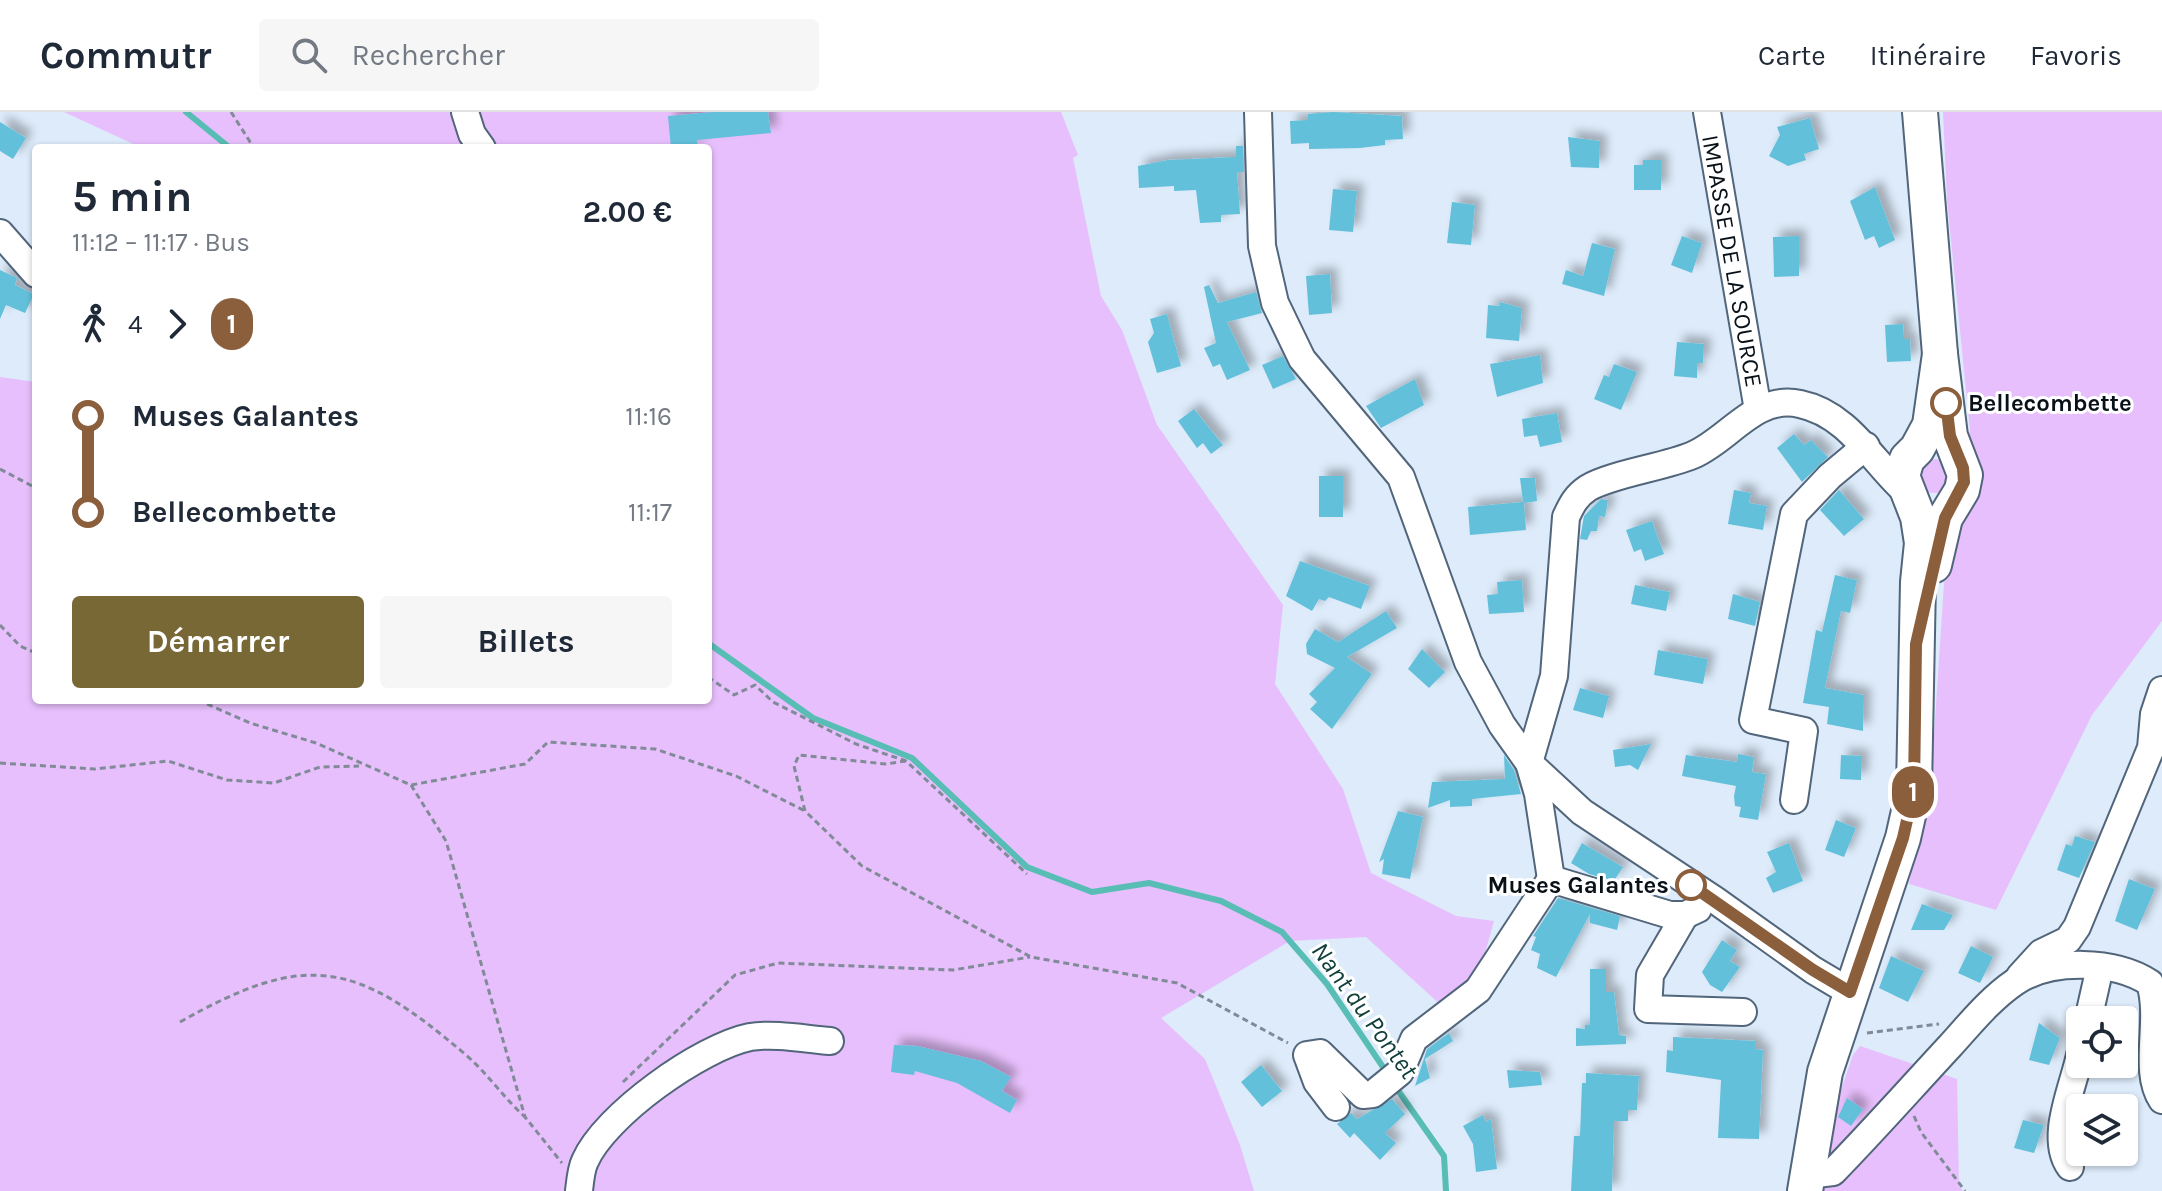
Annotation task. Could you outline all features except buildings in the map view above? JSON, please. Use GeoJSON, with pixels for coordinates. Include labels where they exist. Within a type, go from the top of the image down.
{"type":"FeatureCollection","features":[{"type":"Feature","properties":{"kind":"main road"},"geometry":{"type":"LineString","coordinates":[[1916,644],[1937,543],[1952,501],[1962,490],[1965,475],[1956,454],[1940,354],[1920,112]]}},
{"type":"Feature","properties":{"kind":"main road"},"geometry":{"type":"LineString","coordinates":[[1806,1183],[1825,1072],[1903,838],[1914,789],[1916,644],[1922,543],[1903,470],[1930,425],[1940,354]]}},
{"type":"Feature","properties":{"kind":"main road"},"geometry":{"type":"LineString","coordinates":[[1914,452],[1941,446],[1956,454]]}},
{"type":"Feature","properties":{"kind":"main road"},"geometry":{"type":"LineString","coordinates":[[1910,496],[1936,508],[1952,501]]}},
{"type":"Feature","properties":{"kind":"street"},"geometry":{"type":"LineString","coordinates":[[465,112],[472,134],[479,144]]}},
{"type":"Feature","properties":{"kind":"street"},"geometry":{"type":"LineString","coordinates":[[1258,112],[1262,246],[1275,303],[1302,359],[1401,477],[1468,662],[1502,725],[1529,763],[1582,812],[1850,992]]}},
{"type":"Feature","properties":{"kind":"street","name":"IMPASSE DE LA SOURCE"},"geometry":{"type":"LineString","coordinates":[[1707,112],[1758,410]]}},
{"type":"Feature","properties":{"kind":"street"},"geometry":{"type":"LineString","coordinates":[[0,233],[32,269]]}},
{"type":"Feature","properties":{"kind":"street"},"geometry":{"type":"LineString","coordinates":[[1336,1107],[1317,1082],[1307,1055],[1320,1053],[1363,1095],[1373,1094],[1392,1079],[1414,1039],[1478,990],[1551,879],[1538,794],[1529,763],[1554,676],[1566,517],[1575,497],[1592,486],[1694,455],[1729,435],[1747,415],[1782,402],[1802,404],[1836,420],[1866,446],[1882,469],[1910,496]]}},
{"type":"Feature","properties":{"kind":"street"},"geometry":{"type":"LineString","coordinates":[[1866,446],[1890,455],[1914,452]]}},
{"type":"Feature","properties":{"kind":"street"},"geometry":{"type":"LineString","coordinates":[[1794,800],[1804,731],[1753,720],[1794,514],[1830,476],[1866,446]]}},
{"type":"Feature","properties":{"kind":"street"},"geometry":{"type":"LineString","coordinates":[[1806,1183],[1833,1172],[2035,958],[2068,940],[2077,927],[2151,748],[2154,714],[2162,690]]}},
{"type":"Feature","properties":{"kind":"street"},"geometry":{"type":"LineString","coordinates":[[1551,879],[1641,907],[1685,915]]}},
{"type":"Feature","properties":{"kind":"street"},"geometry":{"type":"LineString","coordinates":[[1715,900],[1685,915],[1650,975],[1648,1009],[1743,1012]]}},
{"type":"Feature","properties":{"kind":"street"},"geometry":{"type":"LineString","coordinates":[[2015,982],[2051,969],[2100,967],[2139,976],[2154,990],[2161,1009],[2156,1085],[2162,1100]]}},
{"type":"Feature","properties":{"kind":"street"},"geometry":{"type":"LineString","coordinates":[[2091,1006],[2100,967]]}},
{"type":"Feature","properties":{"kind":"street"},"geometry":{"type":"LineString","coordinates":[[579,1190],[585,1161],[608,1127],[665,1081],[710,1052],[751,1037],[830,1041]]}},
{"type":"Feature","properties":{"kind":"street"},"geometry":{"type":"LineString","coordinates":[[2070,1167],[2062,1155],[2060,1140],[2075,1078]]}},
{"type":"Feature","properties":{"kind":"path"},"geometry":{"type":"LineString","coordinates":[[231,112],[251,144]]}},
{"type":"Feature","properties":{"kind":"path"},"geometry":{"type":"LineString","coordinates":[[0,469],[32,486]]}},
{"type":"Feature","properties":{"kind":"path"},"geometry":{"type":"LineString","coordinates":[[0,625],[20,646],[32,651]]}},
{"type":"Feature","properties":{"kind":"path"},"geometry":{"type":"LineString","coordinates":[[712,680],[734,695],[755,685],[773,702],[842,737],[906,761],[1027,874]]}},
{"type":"Feature","properties":{"kind":"path"},"geometry":{"type":"LineString","coordinates":[[207,704],[250,723],[316,743],[362,766],[411,785],[525,764],[548,742],[655,749],[736,776],[805,811],[862,866],[1031,957],[1177,983],[1262,1026],[1307,1055]]}},
{"type":"Feature","properties":{"kind":"path"},"geometry":{"type":"LineString","coordinates":[[805,811],[794,766],[799,755],[886,764],[906,761]]}},
{"type":"Feature","properties":{"kind":"path"},"geometry":{"type":"LineString","coordinates":[[0,763],[95,769],[168,761],[227,780],[274,783],[320,767],[362,766]]}},
{"type":"Feature","properties":{"kind":"path"},"geometry":{"type":"LineString","coordinates":[[411,785],[446,841],[525,1117]]}},
{"type":"Feature","properties":{"kind":"path"},"geometry":{"type":"LineString","coordinates":[[180,1022],[221,998],[291,975],[331,975],[356,981],[414,1016],[466,1055],[525,1117],[579,1190]]}},
{"type":"Feature","properties":{"kind":"path"},"geometry":{"type":"LineString","coordinates":[[1863,1035],[1874,1030],[1953,1023]]}},
{"type":"Feature","properties":{"kind":"path"},"geometry":{"type":"LineString","coordinates":[[1905,1094],[1921,1132],[1965,1191]]}},
{"type":"Feature","properties":{"kind":"shaded area"},"geometry":{"type":"Polygon","coordinates":[[[64,112],[1061,112],[1078,155],[1073,158],[1101,296],[1122,330],[1157,425],[1283,605],[1275,684],[1343,789],[1371,873],[1456,916],[1494,921],[1480,971],[1443,1007],[1366,937],[1290,941],[1161,1018],[1205,1059],[1240,1145],[1254,1191],[0,1191],[0,377],[32,381],[32,704],[712,704],[712,144],[133,144],[64,112]]]}},
{"type":"Feature","properties":{"kind":"shaded area"},"geometry":{"type":"Polygon","coordinates":[[[1943,112],[2162,112],[2162,621],[2092,715],[1996,910],[1909,884],[1933,750],[1944,584],[1970,430],[1947,200],[1943,112]]]}},
{"type":"Feature","properties":{"kind":"shaded area"},"geometry":{"type":"Polygon","coordinates":[[[1934,459],[1946,464],[1951,476],[1946,488],[1934,493],[1922,488],[1917,476],[1922,464],[1934,459]]]}},
{"type":"Feature","properties":{"kind":"shaded area"},"geometry":{"type":"Polygon","coordinates":[[[1860,1046],[1957,1079],[1959,1186],[1963,1191],[1806,1191],[1853,1055],[1860,1046]]]}},
{"type":"Feature","properties":{"kind":"waterway","name":"Nant du Pontet"},"geometry":{"type":"LineString","coordinates":[[186,112],[225,144]]}},
{"type":"Feature","properties":{"kind":"waterway","name":"Nant du Pontet"},"geometry":{"type":"LineString","coordinates":[[712,646],[813,718],[912,758],[1027,867],[1092,892],[1149,883],[1221,901],[1282,932],[1327,984],[1387,1073]]}},
{"type":"Feature","properties":{"kind":"waterway","name":"Nant du Pontet"},"geometry":{"type":"LineString","coordinates":[[1395,1086],[1444,1156],[1446,1191]]}},
{"type":"Feature","properties":{"kind":"bus line","name":"1"},"geometry":{"type":"LineString","coordinates":[[1691,885],[1839,988],[1850,992],[1903,838],[1914,789],[1916,644],[1937,543],[1952,501],[1962,490],[1965,475],[1950,436],[1946,403]]}},
{"type":"Feature","properties":{"kind":"place","name":"Bellecombette"},"geometry":{"type":"Point","coordinates":[1946,403]}},
{"type":"Feature","properties":{"kind":"place","name":"Muses Galantes"},"geometry":{"type":"Point","coordinates":[1691,885]}}]}
